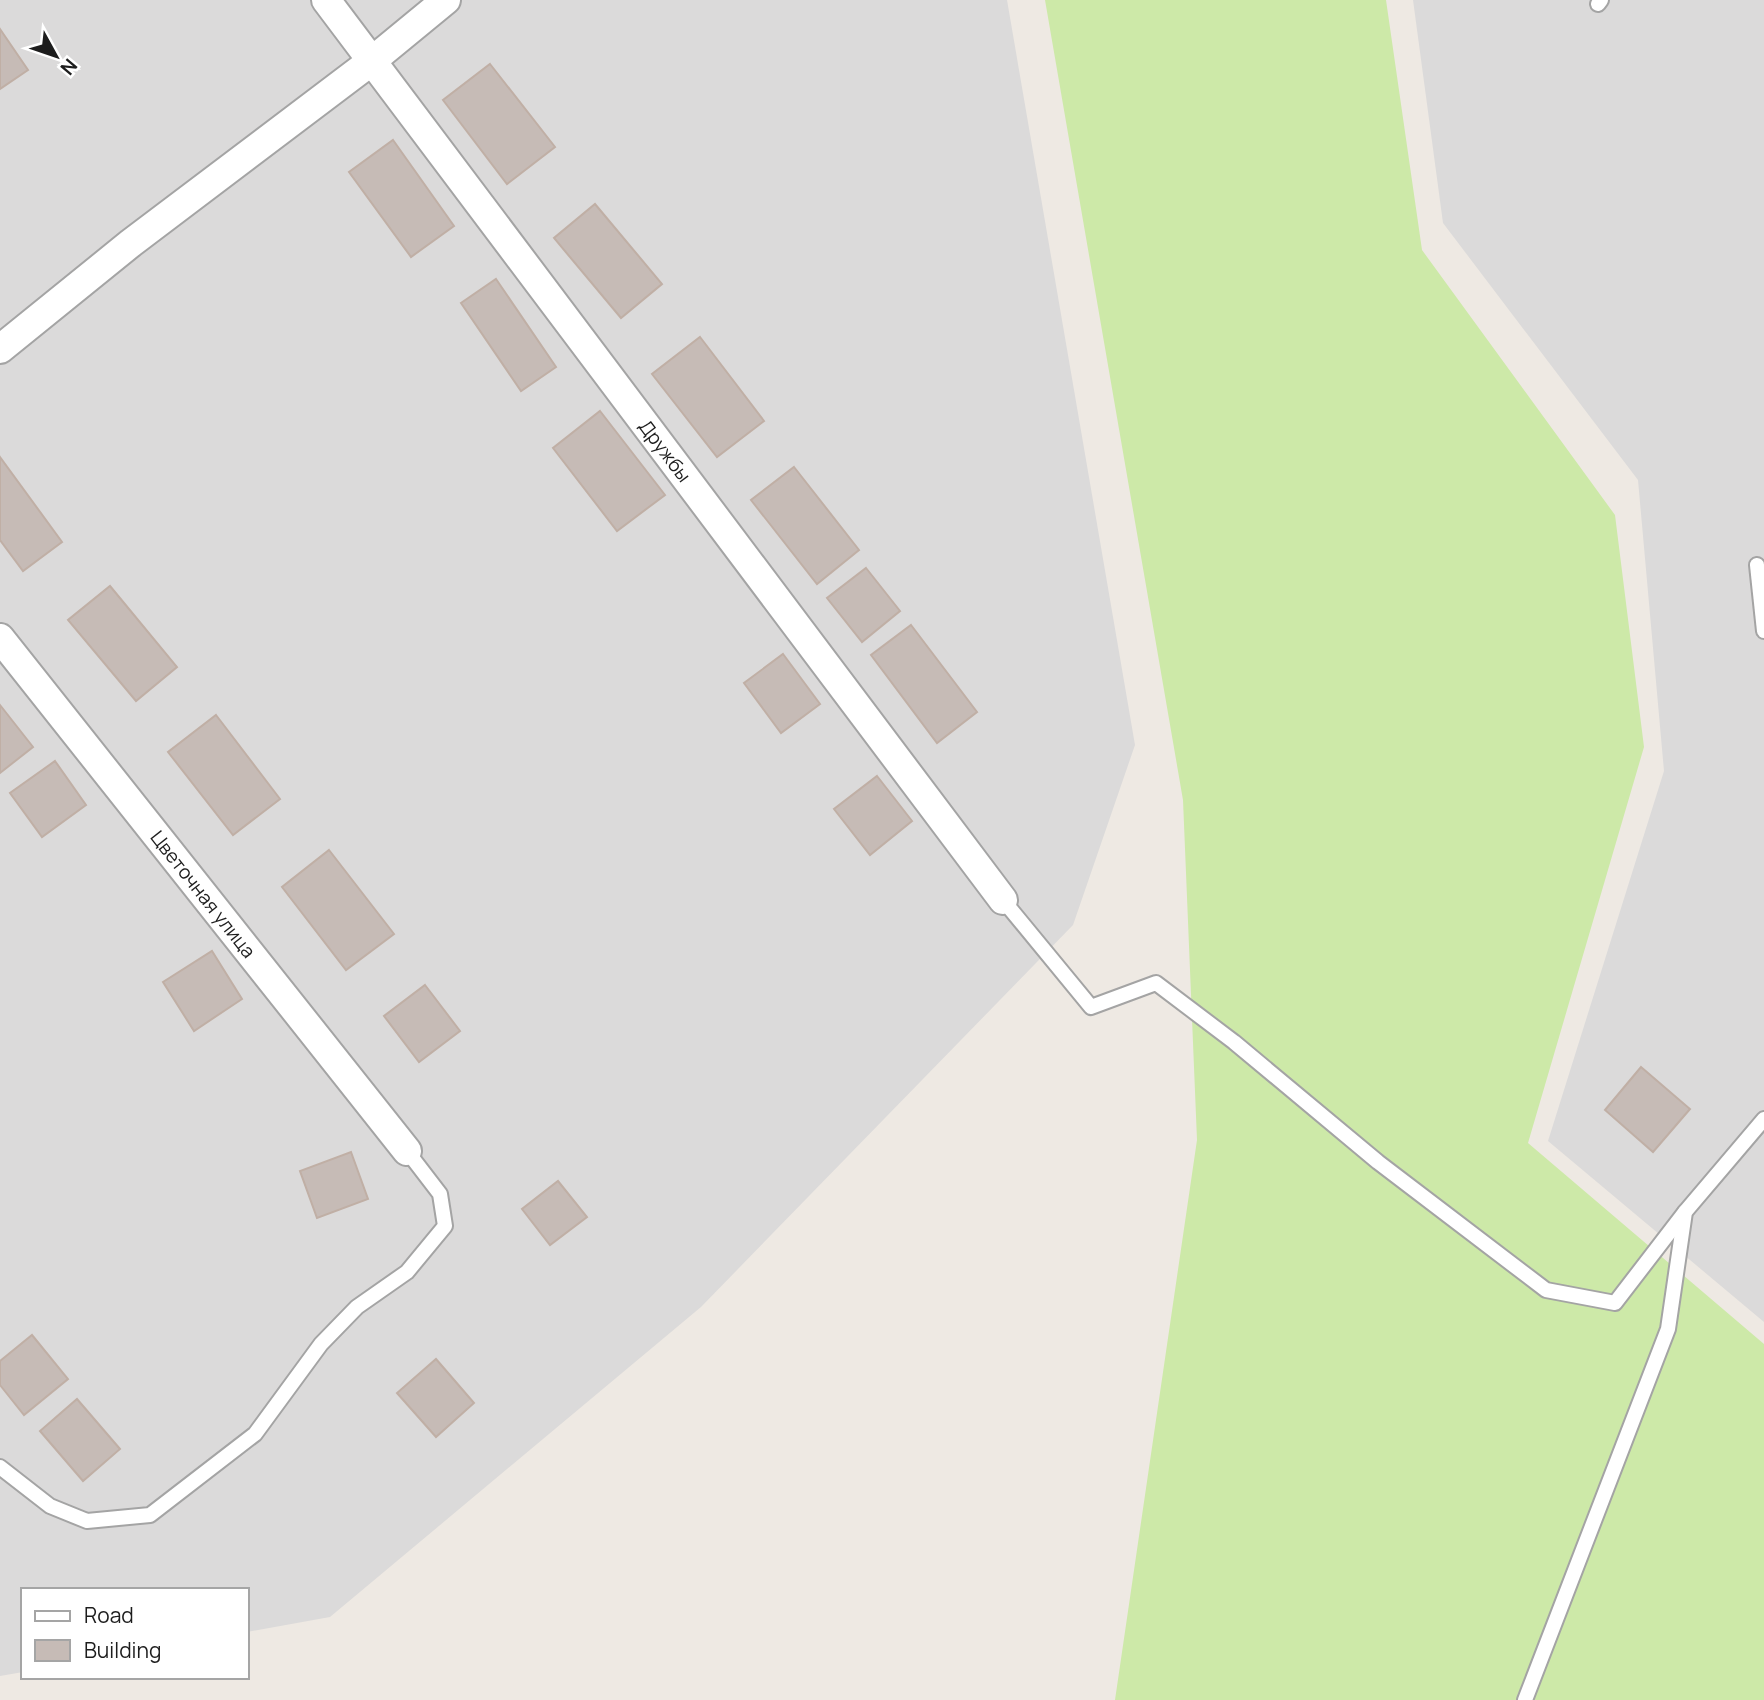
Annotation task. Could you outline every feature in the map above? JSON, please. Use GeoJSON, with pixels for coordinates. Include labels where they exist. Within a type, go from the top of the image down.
{"type":"FeatureCollection","features":[{"type":"Feature","properties":{"kind":"street","name":"Дружбы"},"geometry":{"type":"LineString","coordinates":[[326,0],[1003,900]]}},
{"type":"Feature","properties":{"kind":"street"},"geometry":{"type":"LineString","coordinates":[[0,349],[131,243],[373,60],[446,0]]}},
{"type":"Feature","properties":{"kind":"street","name":"Цветочная улица"},"geometry":{"type":"LineString","coordinates":[[0,638],[408,1151]]}},
{"type":"Feature","properties":{"kind":"lane"},"geometry":{"type":"LineString","coordinates":[[1756,565],[1764,631]]}},
{"type":"Feature","properties":{"kind":"lane"},"geometry":{"type":"LineString","coordinates":[[1003,900],[1091,1007],[1156,983],[1234,1042],[1378,1162],[1546,1290],[1615,1303],[1685,1212],[1764,1119]]}},
{"type":"Feature","properties":{"kind":"lane"},"geometry":{"type":"LineString","coordinates":[[0,1466],[50,1506],[87,1521],[150,1515],[255,1434],[321,1345],[357,1307],[407,1272],[445,1226],[440,1194],[408,1151]]}},
{"type":"Feature","properties":{"kind":"lane"},"geometry":{"type":"LineString","coordinates":[[1525,1700],[1668,1329],[1685,1212]]}},
{"type":"Feature","properties":{"kind":"shaded area"},"geometry":{"type":"Polygon","coordinates":[[[0,0],[1007,0],[1135,745],[1073,925],[701,1307],[330,1617],[248,1632],[248,1588],[21,1588],[21,1672],[0,1676],[0,0]]]}},
{"type":"Feature","properties":{"kind":"shaded area"},"geometry":{"type":"Polygon","coordinates":[[[1413,0],[1764,0],[1764,1322],[1548,1141],[1664,771],[1638,480],[1443,223],[1413,0]]]}},
{"type":"Feature","properties":{"kind":"green space"},"geometry":{"type":"Polygon","coordinates":[[[1045,0],[1386,0],[1422,250],[1615,515],[1644,747],[1528,1143],[1764,1344],[1764,1700],[1115,1700],[1197,1140],[1183,800],[1045,0]]]}},
{"type":"Feature","properties":{"kind":"building"},"geometry":{"type":"Polygon","coordinates":[[[0,29],[28,70],[0,89],[0,29]]]}},
{"type":"Feature","properties":{"kind":"building"},"geometry":{"type":"Polygon","coordinates":[[[490,64],[555,147],[507,184],[443,100],[490,64]]]}},
{"type":"Feature","properties":{"kind":"building"},"geometry":{"type":"Polygon","coordinates":[[[393,140],[454,226],[411,257],[349,172],[393,140]]]}},
{"type":"Feature","properties":{"kind":"building"},"geometry":{"type":"Polygon","coordinates":[[[595,204],[662,284],[621,318],[554,238],[595,204]]]}},
{"type":"Feature","properties":{"kind":"building"},"geometry":{"type":"Polygon","coordinates":[[[496,279],[556,367],[521,391],[461,303],[496,279]]]}},
{"type":"Feature","properties":{"kind":"building"},"geometry":{"type":"Polygon","coordinates":[[[700,337],[764,421],[717,457],[652,374],[700,337]]]}},
{"type":"Feature","properties":{"kind":"building"},"geometry":{"type":"Polygon","coordinates":[[[600,411],[665,495],[617,531],[553,448],[600,411]]]}},
{"type":"Feature","properties":{"kind":"building"},"geometry":{"type":"Polygon","coordinates":[[[0,457],[62,542],[23,571],[0,540],[0,457]]]}},
{"type":"Feature","properties":{"kind":"building"},"geometry":{"type":"Polygon","coordinates":[[[794,467],[859,550],[817,584],[751,500],[794,467]]]}},
{"type":"Feature","properties":{"kind":"building"},"geometry":{"type":"Polygon","coordinates":[[[866,568],[900,611],[862,642],[827,598],[866,568]]]}},
{"type":"Feature","properties":{"kind":"building"},"geometry":{"type":"Polygon","coordinates":[[[110,586],[177,667],[136,701],[68,620],[110,586]]]}},
{"type":"Feature","properties":{"kind":"building"},"geometry":{"type":"Polygon","coordinates":[[[911,625],[977,712],[937,743],[871,655],[911,625]]]}},
{"type":"Feature","properties":{"kind":"building"},"geometry":{"type":"Polygon","coordinates":[[[783,654],[820,704],[781,733],[744,683],[783,654]]]}},
{"type":"Feature","properties":{"kind":"building"},"geometry":{"type":"Polygon","coordinates":[[[0,705],[33,747],[0,773],[0,705]]]}},
{"type":"Feature","properties":{"kind":"building"},"geometry":{"type":"Polygon","coordinates":[[[216,715],[280,799],[233,835],[168,752],[216,715]]]}},
{"type":"Feature","properties":{"kind":"building"},"geometry":{"type":"Polygon","coordinates":[[[55,761],[86,805],[42,837],[10,793],[55,761]]]}},
{"type":"Feature","properties":{"kind":"building"},"geometry":{"type":"Polygon","coordinates":[[[877,776],[912,821],[870,855],[834,809],[877,776]]]}},
{"type":"Feature","properties":{"kind":"building"},"geometry":{"type":"Polygon","coordinates":[[[329,850],[394,934],[346,970],[282,887],[329,850]]]}},
{"type":"Feature","properties":{"kind":"building"},"geometry":{"type":"Polygon","coordinates":[[[212,951],[242,999],[194,1031],[163,982],[212,951]]]}},
{"type":"Feature","properties":{"kind":"building"},"geometry":{"type":"Polygon","coordinates":[[[425,985],[460,1031],[419,1062],[384,1016],[425,985]]]}},
{"type":"Feature","properties":{"kind":"building"},"geometry":{"type":"Polygon","coordinates":[[[1641,1067],[1690,1109],[1653,1152],[1605,1110],[1641,1067]]]}},
{"type":"Feature","properties":{"kind":"building"},"geometry":{"type":"Polygon","coordinates":[[[351,1152],[368,1199],[317,1218],[300,1171],[351,1152]]]}},
{"type":"Feature","properties":{"kind":"building"},"geometry":{"type":"Polygon","coordinates":[[[558,1181],[587,1217],[550,1245],[522,1209],[558,1181]]]}},
{"type":"Feature","properties":{"kind":"building"},"geometry":{"type":"Polygon","coordinates":[[[32,1335],[68,1379],[24,1415],[0,1385],[0,1361],[32,1335]]]}},
{"type":"Feature","properties":{"kind":"building"},"geometry":{"type":"Polygon","coordinates":[[[436,1359],[474,1403],[436,1437],[397,1393],[436,1359]]]}},
{"type":"Feature","properties":{"kind":"building"},"geometry":{"type":"Polygon","coordinates":[[[77,1399],[120,1449],[83,1481],[40,1431],[77,1399]]]}}]}
